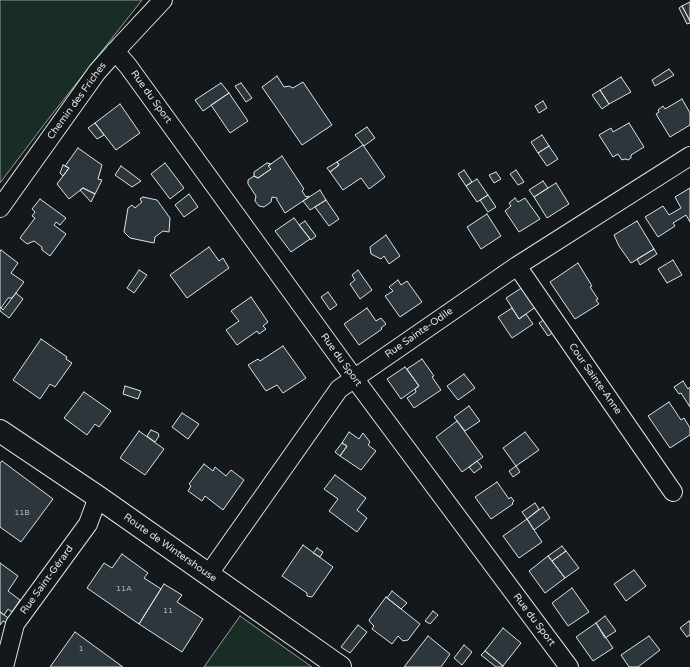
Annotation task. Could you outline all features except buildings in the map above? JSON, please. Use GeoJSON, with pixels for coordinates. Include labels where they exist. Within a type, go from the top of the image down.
{"type":"FeatureCollection","features":[{"type":"Feature","properties":{"kind":"street","name":"Chemin des Friches"},"geometry":{"type":"LineString","coordinates":[[0,208],[97,72],[163,0]]}},
{"type":"Feature","properties":{"kind":"street","name":"Rue du Sport"},"geometry":{"type":"LineString","coordinates":[[115,52],[128,66],[354,378],[569,667]]}},
{"type":"Feature","properties":{"kind":"street","name":"Rue Sainte-Odile"},"geometry":{"type":"LineString","coordinates":[[208,575],[339,389],[517,266],[690,156]]}},
{"type":"Feature","properties":{"kind":"street","name":"Cour Sainte-Anne"},"geometry":{"type":"LineString","coordinates":[[517,266],[673,492]]}},
{"type":"Feature","properties":{"kind":"street","name":"Route de Wintershouse"},"geometry":{"type":"LineString","coordinates":[[0,431],[98,497],[340,667]]}},
{"type":"Feature","properties":{"kind":"street","name":"Rue Saint-Gérard"},"geometry":{"type":"LineString","coordinates":[[4,667],[15,624],[88,524],[98,497]]}},
{"type":"Feature","properties":{"kind":"green space"},"geometry":{"type":"Polygon","coordinates":[[[0,0],[142,0],[0,183],[0,0]]]}},
{"type":"Feature","properties":{"kind":"green space"},"geometry":{"type":"Polygon","coordinates":[[[240,616],[312,667],[204,667],[240,616]]]}}]}
